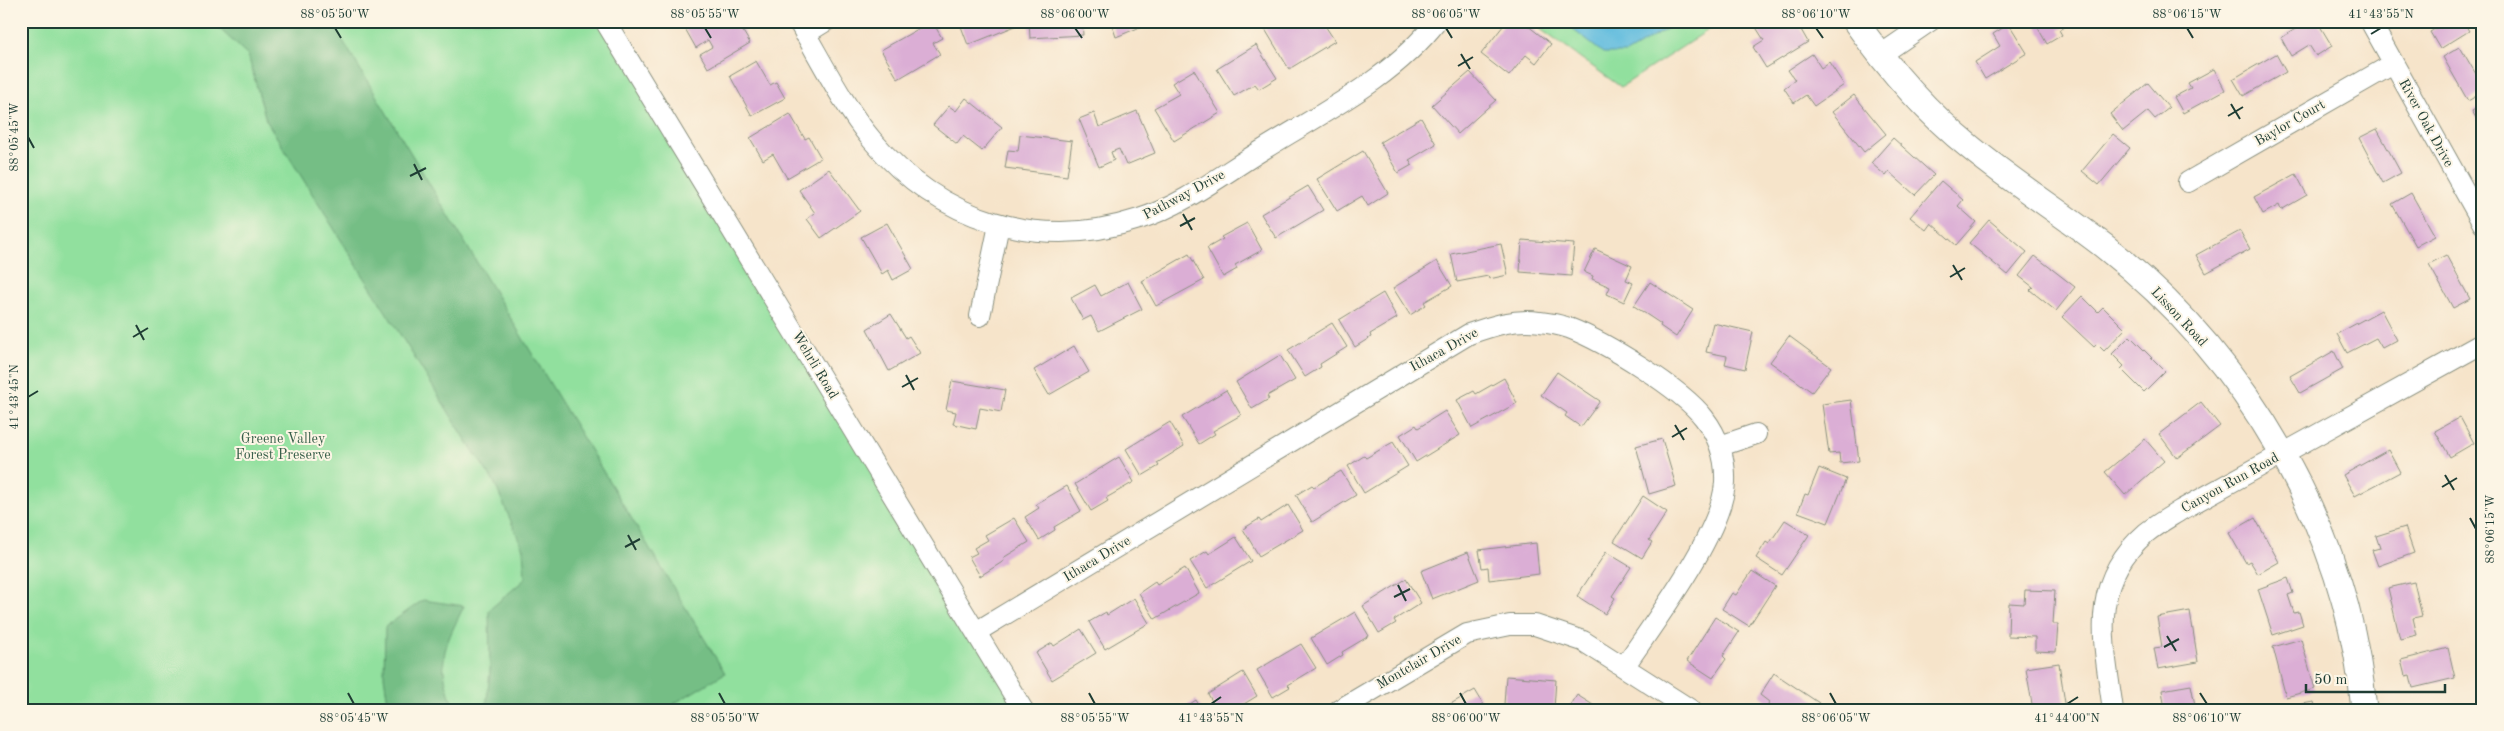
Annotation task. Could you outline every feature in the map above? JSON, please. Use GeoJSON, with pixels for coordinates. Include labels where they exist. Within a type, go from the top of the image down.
{"type":"FeatureCollection","features":[{"type":"Feature","properties":{"kind":"street","name":"Wehrli Road"},"geometry":{"type":"LineString","coordinates":[[605,21],[1024,710]]}},
{"type":"Feature","properties":{"kind":"street"},"geometry":{"type":"LineString","coordinates":[[801,28],[826,21]]}},
{"type":"Feature","properties":{"kind":"street","name":"Pathway Drive"},"geometry":{"type":"LineString","coordinates":[[801,28],[859,122],[890,161],[916,183],[949,204],[999,225],[1047,232],[1074,232],[1106,228],[1157,212],[1189,195],[1372,82],[1416,47],[1437,21]]}},
{"type":"Feature","properties":{"kind":"street","name":"Lisson Road"},"geometry":{"type":"LineString","coordinates":[[1855,21],[1879,56],[1935,116],[1970,147],[2103,246],[2177,312],[2203,340],[2253,408],[2282,455],[2318,527],[2332,564],[2354,640],[2364,710]]}},
{"type":"Feature","properties":{"kind":"street"},"geometry":{"type":"LineString","coordinates":[[1879,56],[1930,21]]}},
{"type":"Feature","properties":{"kind":"street","name":"River Oak Drive"},"geometry":{"type":"LineString","coordinates":[[2370,21],[2483,224]]}},
{"type":"Feature","properties":{"kind":"street","name":"Baylor Court"},"geometry":{"type":"LineString","coordinates":[[2188,182],[2393,64]]}},
{"type":"Feature","properties":{"kind":"street"},"geometry":{"type":"LineString","coordinates":[[980,316],[999,225]]}},
{"type":"Feature","properties":{"kind":"street","name":"Ithaca Drive"},"geometry":{"type":"LineString","coordinates":[[976,632],[1469,334],[1496,325],[1538,322],[1567,327],[1597,340],[1684,397],[1704,418],[1720,446],[1725,483],[1715,520],[1701,548],[1624,667]]}},
{"type":"Feature","properties":{"kind":"street","name":"Canyon Run Road"},"geometry":{"type":"LineString","coordinates":[[2113,710],[2103,631],[2104,600],[2115,572],[2146,533],[2181,510],[2483,343]]}},
{"type":"Feature","properties":{"kind":"street"},"geometry":{"type":"LineString","coordinates":[[1720,446],[1756,434]]}},
{"type":"Feature","properties":{"kind":"street","name":"Montclair Drive"},"geometry":{"type":"LineString","coordinates":[[1338,710],[1467,634],[1510,625],[1535,625],[1583,641],[1691,710]]}},
{"type":"Feature","properties":{"kind":"green space","name":"Greene Valley Forest Preserve"},"geometry":{"type":"Polygon","coordinates":[[[21,21],[605,21],[1023,710],[21,710],[21,21]]]}},
{"type":"Feature","properties":{"kind":"green space"},"geometry":{"type":"Polygon","coordinates":[[[211,21],[331,21],[725,673],[675,703],[674,710],[486,710],[490,670],[489,610],[525,579],[523,549],[494,482],[266,120],[248,55],[211,21]]]}},
{"type":"Feature","properties":{"kind":"green space"},"geometry":{"type":"Polygon","coordinates":[[[1529,21],[1722,21],[1621,87],[1529,21]]]}},
{"type":"Feature","properties":{"kind":"green space"},"geometry":{"type":"Polygon","coordinates":[[[423,600],[464,606],[446,646],[444,656],[445,679],[455,710],[389,710],[384,676],[385,627],[423,600]]]}},
{"type":"Feature","properties":{"kind":"water"},"geometry":{"type":"Polygon","coordinates":[[[1562,21],[1680,21],[1626,53],[1603,53],[1562,21]]]}},
{"type":"Feature","properties":{"kind":"building"},"geometry":{"type":"Polygon","coordinates":[[[690,21],[732,21],[737,30],[741,28],[750,43],[708,68],[700,54],[712,47],[708,40],[696,48],[683,25],[690,21]]]}},
{"type":"Feature","properties":{"kind":"building"},"geometry":{"type":"Polygon","coordinates":[[[932,21],[942,38],[933,43],[940,54],[898,79],[881,50],[932,21]]]}},
{"type":"Feature","properties":{"kind":"building"},"geometry":{"type":"Polygon","coordinates":[[[959,21],[1016,21],[1018,25],[968,45],[959,21]]]}},
{"type":"Feature","properties":{"kind":"building"},"geometry":{"type":"Polygon","coordinates":[[[1029,21],[1082,21],[1083,35],[1030,38],[1029,21]]]}},
{"type":"Feature","properties":{"kind":"building"},"geometry":{"type":"Polygon","coordinates":[[[1102,21],[1155,21],[1116,37],[1111,22],[1103,25],[1102,21]]]}},
{"type":"Feature","properties":{"kind":"building"},"geometry":{"type":"Polygon","coordinates":[[[1271,21],[1288,21],[1291,25],[1297,21],[1322,21],[1335,41],[1289,69],[1263,26],[1271,21]]]}},
{"type":"Feature","properties":{"kind":"building"},"geometry":{"type":"Polygon","coordinates":[[[1507,21],[1522,21],[1551,44],[1536,63],[1526,55],[1509,76],[1481,54],[1507,21]]]}},
{"type":"Feature","properties":{"kind":"building"},"geometry":{"type":"Polygon","coordinates":[[[1752,21],[1796,21],[1808,42],[1766,68],[1753,47],[1764,40],[1752,21]]]}},
{"type":"Feature","properties":{"kind":"building"},"geometry":{"type":"Polygon","coordinates":[[[2034,21],[2074,21],[2059,30],[2062,35],[2047,44],[2034,21]]]}},
{"type":"Feature","properties":{"kind":"building"},"geometry":{"type":"Polygon","coordinates":[[[2308,21],[2317,21],[2332,46],[2316,56],[2309,45],[2291,56],[2281,38],[2308,21]]]}},
{"type":"Feature","properties":{"kind":"building"},"geometry":{"type":"Polygon","coordinates":[[[2439,21],[2463,21],[2469,31],[2440,49],[2430,32],[2441,25],[2439,21]]]}},
{"type":"Feature","properties":{"kind":"building"},"geometry":{"type":"Polygon","coordinates":[[[2009,24],[2027,53],[1985,79],[1975,62],[2000,46],[1993,34],[2009,24]]]}},
{"type":"Feature","properties":{"kind":"building"},"geometry":{"type":"Polygon","coordinates":[[[1256,45],[1277,78],[1259,89],[1255,84],[1234,96],[1217,69],[1256,45]]]}},
{"type":"Feature","properties":{"kind":"building"},"geometry":{"type":"Polygon","coordinates":[[[2460,47],[2483,86],[2483,92],[2468,101],[2443,57],[2460,47]]]}},
{"type":"Feature","properties":{"kind":"building"},"geometry":{"type":"Polygon","coordinates":[[[1812,54],[1821,68],[1829,62],[1844,85],[1814,106],[1806,95],[1794,103],[1784,88],[1795,80],[1788,70],[1812,54]]]}},
{"type":"Feature","properties":{"kind":"building"},"geometry":{"type":"Polygon","coordinates":[[[2276,54],[2286,72],[2243,96],[2233,79],[2276,54]]]}},
{"type":"Feature","properties":{"kind":"building"},"geometry":{"type":"Polygon","coordinates":[[[756,61],[770,85],[776,82],[785,98],[752,116],[730,76],[756,61]]]}},
{"type":"Feature","properties":{"kind":"building"},"geometry":{"type":"Polygon","coordinates":[[[2214,69],[2225,90],[2183,113],[2174,97],[2191,88],[2188,83],[2214,69]]]}},
{"type":"Feature","properties":{"kind":"building"},"geometry":{"type":"Polygon","coordinates":[[[1194,70],[1220,113],[1174,141],[1154,108],[1179,94],[1172,83],[1194,70]]]}},
{"type":"Feature","properties":{"kind":"building"},"geometry":{"type":"Polygon","coordinates":[[[1470,72],[1496,100],[1458,134],[1432,105],[1470,72]]]}},
{"type":"Feature","properties":{"kind":"building"},"geometry":{"type":"Polygon","coordinates":[[[2148,83],[2169,108],[2155,119],[2148,111],[2123,131],[2110,114],[2148,83]]]}},
{"type":"Feature","properties":{"kind":"building"},"geometry":{"type":"Polygon","coordinates":[[[1854,95],[1886,134],[1864,152],[1832,112],[1854,95]]]}},
{"type":"Feature","properties":{"kind":"building"},"geometry":{"type":"Polygon","coordinates":[[[966,98],[1002,127],[982,151],[963,136],[957,144],[933,125],[949,106],[956,111],[966,98]]]}},
{"type":"Feature","properties":{"kind":"building"},"geometry":{"type":"Polygon","coordinates":[[[2483,105],[2483,130],[2472,111],[2483,105]]]}},
{"type":"Feature","properties":{"kind":"building"},"geometry":{"type":"Polygon","coordinates":[[[1137,111],[1155,153],[1126,165],[1119,149],[1111,152],[1114,160],[1099,167],[1079,119],[1094,113],[1099,127],[1137,111]]]}},
{"type":"Feature","properties":{"kind":"building"},"geometry":{"type":"Polygon","coordinates":[[[790,114],[805,139],[809,137],[821,158],[787,178],[773,154],[763,160],[750,138],[790,114]]]}},
{"type":"Feature","properties":{"kind":"building"},"geometry":{"type":"Polygon","coordinates":[[[1421,118],[1436,144],[1409,160],[1412,165],[1398,173],[1380,142],[1421,118]]]}},
{"type":"Feature","properties":{"kind":"building"},"geometry":{"type":"Polygon","coordinates":[[[2377,129],[2401,173],[2383,183],[2359,138],[2377,129]]]}},
{"type":"Feature","properties":{"kind":"building"},"geometry":{"type":"Polygon","coordinates":[[[2113,134],[2130,148],[2099,185],[2082,171],[2113,134]]]}},
{"type":"Feature","properties":{"kind":"building"},"geometry":{"type":"Polygon","coordinates":[[[1020,135],[1072,141],[1067,176],[1005,168],[1008,150],[1018,151],[1020,135]]]}},
{"type":"Feature","properties":{"kind":"building"},"geometry":{"type":"Polygon","coordinates":[[[1893,138],[1934,175],[1915,195],[1889,172],[1886,176],[1871,163],[1893,138]]]}},
{"type":"Feature","properties":{"kind":"building"},"geometry":{"type":"Polygon","coordinates":[[[1363,151],[1388,193],[1368,206],[1362,196],[1337,211],[1317,179],[1363,151]]]}},
{"type":"Feature","properties":{"kind":"building"},"geometry":{"type":"Polygon","coordinates":[[[829,169],[860,211],[821,238],[807,219],[815,213],[799,190],[829,169]]]}},
{"type":"Feature","properties":{"kind":"building"},"geometry":{"type":"Polygon","coordinates":[[[2296,174],[2307,195],[2281,210],[2279,205],[2263,214],[2254,197],[2296,174]]]}},
{"type":"Feature","properties":{"kind":"building"},"geometry":{"type":"Polygon","coordinates":[[[1941,181],[1963,200],[1958,206],[1976,222],[1956,245],[1931,223],[1926,230],[1910,217],[1941,181]]]}},
{"type":"Feature","properties":{"kind":"building"},"geometry":{"type":"Polygon","coordinates":[[[1308,186],[1323,210],[1276,238],[1261,214],[1308,186]]]}},
{"type":"Feature","properties":{"kind":"building"},"geometry":{"type":"Polygon","coordinates":[[[2411,193],[2435,236],[2416,246],[2392,204],[2411,193]]]}},
{"type":"Feature","properties":{"kind":"building"},"geometry":{"type":"Polygon","coordinates":[[[1989,220],[2027,252],[2008,275],[1969,243],[1989,220]]]}},
{"type":"Feature","properties":{"kind":"building"},"geometry":{"type":"Polygon","coordinates":[[[887,223],[913,269],[893,280],[888,270],[882,274],[861,237],[887,223]]]}},
{"type":"Feature","properties":{"kind":"building"},"geometry":{"type":"Polygon","coordinates":[[[1247,223],[1262,250],[1235,265],[1237,269],[1223,277],[1207,248],[1223,239],[1221,237],[1247,223]]]}},
{"type":"Feature","properties":{"kind":"building"},"geometry":{"type":"Polygon","coordinates":[[[2240,231],[2250,249],[2206,273],[2196,255],[2240,231]]]}},
{"type":"Feature","properties":{"kind":"building"},"geometry":{"type":"Polygon","coordinates":[[[1522,240],[1574,244],[1571,276],[1520,272],[1522,240]]]}},
{"type":"Feature","properties":{"kind":"building"},"geometry":{"type":"Polygon","coordinates":[[[1501,244],[1508,275],[1489,279],[1488,276],[1457,282],[1451,254],[1501,244]]]}},
{"type":"Feature","properties":{"kind":"building"},"geometry":{"type":"Polygon","coordinates":[[[1595,249],[1632,266],[1626,280],[1633,283],[1624,302],[1607,294],[1610,287],[1592,279],[1593,276],[1584,272],[1595,249]]]}},
{"type":"Feature","properties":{"kind":"building"},"geometry":{"type":"Polygon","coordinates":[[[1189,254],[1204,280],[1156,306],[1142,281],[1189,254]]]}},
{"type":"Feature","properties":{"kind":"building"},"geometry":{"type":"Polygon","coordinates":[[[2446,255],[2470,299],[2453,308],[2429,264],[2446,255]]]}},
{"type":"Feature","properties":{"kind":"building"},"geometry":{"type":"Polygon","coordinates":[[[2035,256],[2075,287],[2056,311],[2030,290],[2033,287],[2019,276],[2035,256]]]}},
{"type":"Feature","properties":{"kind":"building"},"geometry":{"type":"Polygon","coordinates":[[[1437,261],[1452,286],[1424,302],[1426,305],[1410,315],[1393,288],[1437,261]]]}},
{"type":"Feature","properties":{"kind":"building"},"geometry":{"type":"Polygon","coordinates":[[[1128,282],[1142,309],[1099,331],[1091,316],[1083,320],[1071,298],[1095,285],[1101,296],[1128,282]]]}},
{"type":"Feature","properties":{"kind":"building"},"geometry":{"type":"Polygon","coordinates":[[[1650,282],[1693,310],[1676,337],[1660,326],[1661,324],[1634,306],[1650,282]]]}},
{"type":"Feature","properties":{"kind":"building"},"geometry":{"type":"Polygon","coordinates":[[[1383,293],[1397,318],[1370,334],[1371,337],[1355,347],[1339,320],[1383,293]]]}},
{"type":"Feature","properties":{"kind":"building"},"geometry":{"type":"Polygon","coordinates":[[[2082,296],[2098,312],[2103,307],[2125,329],[2104,351],[2097,344],[2094,347],[2062,317],[2082,296]]]}},
{"type":"Feature","properties":{"kind":"building"},"geometry":{"type":"Polygon","coordinates":[[[2381,310],[2397,340],[2382,348],[2376,338],[2347,353],[2337,334],[2381,310]]]}},
{"type":"Feature","properties":{"kind":"building"},"geometry":{"type":"Polygon","coordinates":[[[891,314],[906,338],[909,336],[920,353],[889,371],[867,329],[891,314]]]}},
{"type":"Feature","properties":{"kind":"building"},"geometry":{"type":"Polygon","coordinates":[[[1332,323],[1347,347],[1320,364],[1321,367],[1305,377],[1288,350],[1332,323]]]}},
{"type":"Feature","properties":{"kind":"building"},"geometry":{"type":"Polygon","coordinates":[[[1713,323],[1753,332],[1745,369],[1725,364],[1727,356],[1706,352],[1713,323]]]}},
{"type":"Feature","properties":{"kind":"building"},"geometry":{"type":"Polygon","coordinates":[[[1789,336],[1831,367],[1812,392],[1770,362],[1789,336]]]}},
{"type":"Feature","properties":{"kind":"building"},"geometry":{"type":"Polygon","coordinates":[[[2130,336],[2165,371],[2144,392],[2121,369],[2124,366],[2112,354],[2130,336]]]}},
{"type":"Feature","properties":{"kind":"building"},"geometry":{"type":"Polygon","coordinates":[[[1074,346],[1089,372],[1049,395],[1034,370],[1074,346]]]}},
{"type":"Feature","properties":{"kind":"building"},"geometry":{"type":"Polygon","coordinates":[[[2334,351],[2343,369],[2300,393],[2290,376],[2334,351]]]}},
{"type":"Feature","properties":{"kind":"building"},"geometry":{"type":"Polygon","coordinates":[[[1280,355],[1295,380],[1267,396],[1269,399],[1252,409],[1236,382],[1280,355]]]}},
{"type":"Feature","properties":{"kind":"building"},"geometry":{"type":"Polygon","coordinates":[[[1557,372],[1600,401],[1581,427],[1565,416],[1567,413],[1541,395],[1557,372]]]}},
{"type":"Feature","properties":{"kind":"building"},"geometry":{"type":"Polygon","coordinates":[[[1504,378],[1517,403],[1472,428],[1457,400],[1474,391],[1476,394],[1504,378]]]}},
{"type":"Feature","properties":{"kind":"building"},"geometry":{"type":"Polygon","coordinates":[[[952,381],[1005,390],[1001,412],[980,408],[976,429],[953,424],[956,412],[946,410],[952,381]]]}},
{"type":"Feature","properties":{"kind":"building"},"geometry":{"type":"Polygon","coordinates":[[[1226,390],[1241,415],[1213,431],[1215,434],[1199,444],[1182,417],[1226,390]]]}},
{"type":"Feature","properties":{"kind":"building"},"geometry":{"type":"Polygon","coordinates":[[[1851,400],[1859,461],[1840,463],[1839,453],[1829,454],[1822,404],[1851,400]]]}},
{"type":"Feature","properties":{"kind":"building"},"geometry":{"type":"Polygon","coordinates":[[[2201,402],[2220,426],[2177,458],[2159,434],[2201,402]]]}},
{"type":"Feature","properties":{"kind":"building"},"geometry":{"type":"Polygon","coordinates":[[[1445,411],[1460,435],[1416,462],[1400,435],[1416,425],[1418,428],[1445,411]]]}},
{"type":"Feature","properties":{"kind":"building"},"geometry":{"type":"Polygon","coordinates":[[[2460,417],[2474,443],[2450,457],[2435,431],[2460,417]]]}},
{"type":"Feature","properties":{"kind":"building"},"geometry":{"type":"Polygon","coordinates":[[[1170,422],[1184,446],[1157,463],[1159,466],[1142,476],[1126,449],[1170,422]]]}},
{"type":"Feature","properties":{"kind":"building"},"geometry":{"type":"Polygon","coordinates":[[[1662,439],[1676,486],[1649,494],[1636,446],[1662,439]]]}},
{"type":"Feature","properties":{"kind":"building"},"geometry":{"type":"Polygon","coordinates":[[[2145,439],[2164,461],[2125,495],[2105,472],[2145,439]]]}},
{"type":"Feature","properties":{"kind":"building"},"geometry":{"type":"Polygon","coordinates":[[[1393,442],[1408,466],[1364,493],[1348,466],[1393,442]]]}},
{"type":"Feature","properties":{"kind":"building"},"geometry":{"type":"Polygon","coordinates":[[[2388,450],[2400,472],[2355,496],[2343,475],[2388,450]]]}},
{"type":"Feature","properties":{"kind":"building"},"geometry":{"type":"Polygon","coordinates":[[[1119,457],[1134,482],[1106,498],[1108,501],[1091,511],[1075,484],[1119,457]]]}},
{"type":"Feature","properties":{"kind":"building"},"geometry":{"type":"Polygon","coordinates":[[[1819,468],[1846,479],[1828,523],[1798,512],[1805,494],[1808,495],[1819,468]]]}},
{"type":"Feature","properties":{"kind":"building"},"geometry":{"type":"Polygon","coordinates":[[[1341,471],[1356,495],[1312,522],[1296,495],[1341,471]]]}},
{"type":"Feature","properties":{"kind":"building"},"geometry":{"type":"Polygon","coordinates":[[[1067,486],[1081,511],[1054,527],[1055,530],[1039,540],[1025,517],[1039,508],[1036,504],[1067,486]]]}},
{"type":"Feature","properties":{"kind":"building"},"geometry":{"type":"Polygon","coordinates":[[[1643,496],[1667,512],[1649,540],[1652,542],[1642,558],[1614,541],[1643,496]]]}},
{"type":"Feature","properties":{"kind":"building"},"geometry":{"type":"Polygon","coordinates":[[[1288,505],[1303,530],[1259,556],[1243,529],[1259,519],[1261,522],[1288,505]]]}},
{"type":"Feature","properties":{"kind":"building"},"geometry":{"type":"Polygon","coordinates":[[[1014,518],[1029,542],[1003,558],[1004,561],[980,576],[969,557],[977,553],[974,548],[988,540],[985,535],[1014,518]]]}},
{"type":"Feature","properties":{"kind":"building"},"geometry":{"type":"Polygon","coordinates":[[[2255,518],[2279,562],[2258,574],[2250,561],[2246,563],[2229,533],[2255,518]]]}},
{"type":"Feature","properties":{"kind":"building"},"geometry":{"type":"Polygon","coordinates":[[[1785,520],[1809,535],[1782,575],[1756,558],[1766,542],[1769,544],[1785,520]]]}},
{"type":"Feature","properties":{"kind":"building"},"geometry":{"type":"Polygon","coordinates":[[[2405,527],[2414,553],[2378,566],[2372,550],[2380,548],[2376,536],[2405,527]]]}},
{"type":"Feature","properties":{"kind":"building"},"geometry":{"type":"Polygon","coordinates":[[[1236,537],[1251,561],[1207,588],[1190,561],[1207,551],[1209,554],[1236,537]]]}},
{"type":"Feature","properties":{"kind":"building"},"geometry":{"type":"Polygon","coordinates":[[[1536,543],[1539,574],[1489,580],[1488,567],[1482,568],[1479,550],[1536,543]]]}},
{"type":"Feature","properties":{"kind":"building"},"geometry":{"type":"Polygon","coordinates":[[[1468,552],[1479,580],[1432,599],[1421,571],[1468,552]]]}},
{"type":"Feature","properties":{"kind":"building"},"geometry":{"type":"Polygon","coordinates":[[[1606,552],[1631,567],[1612,596],[1615,598],[1605,614],[1577,596],[1606,552]]]}},
{"type":"Feature","properties":{"kind":"building"},"geometry":{"type":"Polygon","coordinates":[[[1185,568],[1199,593],[1155,619],[1139,593],[1155,582],[1157,585],[1185,568]]]}},
{"type":"Feature","properties":{"kind":"building"},"geometry":{"type":"Polygon","coordinates":[[[1752,571],[1775,586],[1749,626],[1722,609],[1732,593],[1736,595],[1752,571]]]}},
{"type":"Feature","properties":{"kind":"building"},"geometry":{"type":"Polygon","coordinates":[[[2288,578],[2293,593],[2288,595],[2294,613],[2299,612],[2303,625],[2273,635],[2258,589],[2288,578]]]}},
{"type":"Feature","properties":{"kind":"building"},"geometry":{"type":"Polygon","coordinates":[[[1406,579],[1421,603],[1394,620],[1396,623],[1379,633],[1363,606],[1406,579]]]}},
{"type":"Feature","properties":{"kind":"building"},"geometry":{"type":"Polygon","coordinates":[[[2414,582],[2422,616],[2413,618],[2417,635],[2400,639],[2388,588],[2414,582]]]}},
{"type":"Feature","properties":{"kind":"building"},"geometry":{"type":"Polygon","coordinates":[[[2025,590],[2055,591],[2053,624],[2058,624],[2056,652],[2035,651],[2035,637],[2008,636],[2009,603],[2024,604],[2025,590]]]}},
{"type":"Feature","properties":{"kind":"building"},"geometry":{"type":"Polygon","coordinates":[[[1134,598],[1149,623],[1105,649],[1089,622],[1106,612],[1107,615],[1134,598]]]}},
{"type":"Feature","properties":{"kind":"building"},"geometry":{"type":"Polygon","coordinates":[[[2190,611],[2198,662],[2158,669],[2154,648],[2162,647],[2157,617],[2190,611]]]}},
{"type":"Feature","properties":{"kind":"building"},"geometry":{"type":"Polygon","coordinates":[[[1355,612],[1369,636],[1342,652],[1343,655],[1327,665],[1311,638],[1355,612]]]}},
{"type":"Feature","properties":{"kind":"building"},"geometry":{"type":"Polygon","coordinates":[[[1715,617],[1739,632],[1723,656],[1726,659],[1713,678],[1687,661],[1715,617]]]}},
{"type":"Feature","properties":{"kind":"building"},"geometry":{"type":"Polygon","coordinates":[[[1081,629],[1096,653],[1052,680],[1036,653],[1052,643],[1054,646],[1081,629]]]}},
{"type":"Feature","properties":{"kind":"building"},"geometry":{"type":"Polygon","coordinates":[[[2301,639],[2315,689],[2286,697],[2273,647],[2301,639]]]}},
{"type":"Feature","properties":{"kind":"building"},"geometry":{"type":"Polygon","coordinates":[[[1301,644],[1316,668],[1288,685],[1290,687],[1273,697],[1257,670],[1301,644]]]}},
{"type":"Feature","properties":{"kind":"building"},"geometry":{"type":"Polygon","coordinates":[[[2448,648],[2455,678],[2413,688],[2410,675],[2405,676],[2401,660],[2448,648]]]}},
{"type":"Feature","properties":{"kind":"building"},"geometry":{"type":"Polygon","coordinates":[[[2059,663],[2066,710],[2033,710],[2026,668],[2059,663]]]}},
{"type":"Feature","properties":{"kind":"building"},"geometry":{"type":"Polygon","coordinates":[[[1243,672],[1257,696],[1239,707],[1241,710],[1217,710],[1208,694],[1243,672]]]}},
{"type":"Feature","properties":{"kind":"building"},"geometry":{"type":"Polygon","coordinates":[[[1774,673],[1819,703],[1815,710],[1777,710],[1768,704],[1769,702],[1760,695],[1774,673]]]}},
{"type":"Feature","properties":{"kind":"building"},"geometry":{"type":"Polygon","coordinates":[[[1506,676],[1556,680],[1554,709],[1504,704],[1506,676]]]}},
{"type":"Feature","properties":{"kind":"building"},"geometry":{"type":"Polygon","coordinates":[[[2191,685],[2196,710],[2165,710],[2162,690],[2191,685]]]}},
{"type":"Feature","properties":{"kind":"building"},"geometry":{"type":"Polygon","coordinates":[[[1475,690],[1487,710],[1436,710],[1446,704],[1447,706],[1475,690]]]}},
{"type":"Feature","properties":{"kind":"building"},"geometry":{"type":"Polygon","coordinates":[[[1577,695],[1593,705],[1592,708],[1594,710],[1568,710],[1577,695]]]}},
{"type":"Feature","properties":{"kind":"building"},"geometry":{"type":"Polygon","coordinates":[[[1196,700],[1202,710],[1181,710],[1196,700]]]}},
{"type":"Feature","properties":{"kind":"building"},"geometry":{"type":"Polygon","coordinates":[[[2314,702],[2316,710],[2286,710],[2285,707],[2314,702]]]}}]}
